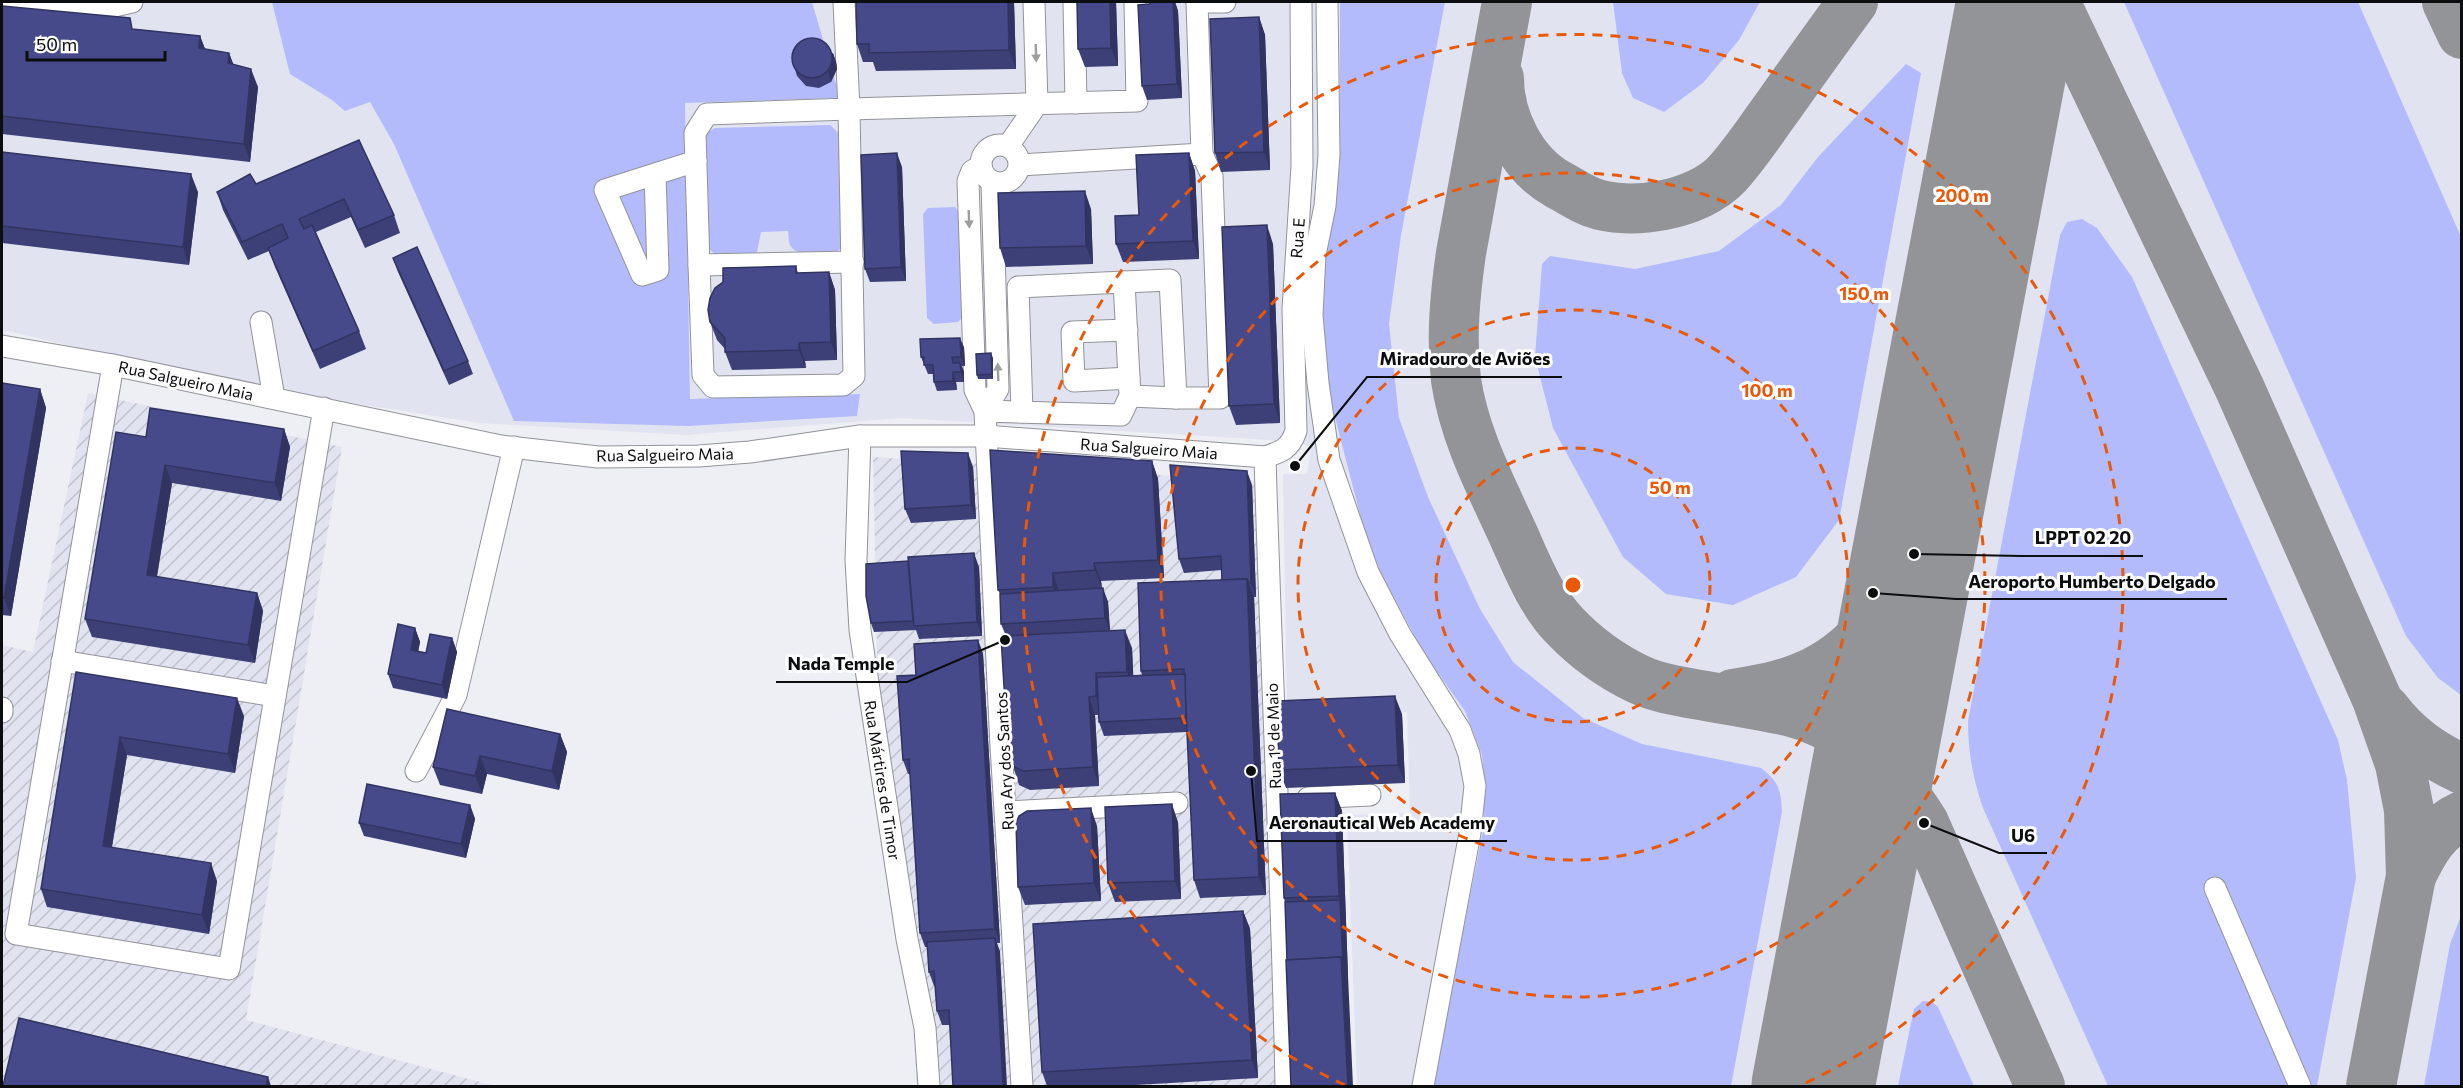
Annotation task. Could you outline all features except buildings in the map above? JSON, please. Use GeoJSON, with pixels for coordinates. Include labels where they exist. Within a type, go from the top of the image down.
{"type":"FeatureCollection","features":[{"type":"Feature","properties":{"kind":"street"},"geometry":{"type":"LineString","coordinates":[[2,2],[110,7],[132,2]]}},
{"type":"Feature","properties":{"kind":"street"},"geometry":{"type":"LineString","coordinates":[[844,2],[849,109],[854,376],[843,385],[713,387],[703,375],[695,133],[707,114],[849,109],[1137,101],[1135,2]]}},
{"type":"Feature","properties":{"kind":"street"},"geometry":{"type":"LineString","coordinates":[[1008,146],[1037,104],[1034,2]]}},
{"type":"Feature","properties":{"kind":"street"},"geometry":{"type":"LineString","coordinates":[[1074,2],[1076,103]]}},
{"type":"Feature","properties":{"kind":"street"},"geometry":{"type":"LineString","coordinates":[[1127,330],[1072,332],[1074,381],[1129,387],[1176,398],[1220,398],[1212,176],[1202,154],[1197,2],[1225,2]]}},
{"type":"Feature","properties":{"kind":"street","name":"Rua E"},"geometry":{"type":"LineString","coordinates":[[1265,458],[1285,450],[1292,442],[1296,431],[1293,309],[1302,166],[1301,2]]}},
{"type":"Feature","properties":{"kind":"street"},"geometry":{"type":"LineString","coordinates":[[1327,2],[1329,155],[1325,206],[1315,255],[1312,315],[1318,382],[1329,460],[1368,572],[1400,634],[1460,730],[1469,754],[1475,786],[1470,833],[1423,1086]]}},
{"type":"Feature","properties":{"kind":"street"},"geometry":{"type":"LineString","coordinates":[[1008,146],[1016,152],[1020,165],[1013,179],[998,184],[986,174],[981,159],[992,147],[1008,146]]}},
{"type":"Feature","properties":{"kind":"street"},"geometry":{"type":"LineString","coordinates":[[1020,165],[1202,154]]}},
{"type":"Feature","properties":{"kind":"street"},"geometry":{"type":"LineString","coordinates":[[655,174],[696,161]]}},
{"type":"Feature","properties":{"kind":"street","name":"Rua Ary dos Santos"},"geometry":{"type":"LineString","coordinates":[[986,174],[972,171],[968,181],[975,390],[985,411],[1022,1086]]}},
{"type":"Feature","properties":{"kind":"street"},"geometry":{"type":"LineString","coordinates":[[699,265],[853,262]]}},
{"type":"Feature","properties":{"kind":"street"},"geometry":{"type":"LineString","coordinates":[[1022,412],[1018,287],[1170,280],[1176,398]]}},
{"type":"Feature","properties":{"kind":"street"},"geometry":{"type":"LineString","coordinates":[[985,411],[1121,415],[1129,387],[1124,282]]}},
{"type":"Feature","properties":{"kind":"street"},"geometry":{"type":"LineString","coordinates":[[261,322],[274,398]]}},
{"type":"Feature","properties":{"kind":"street","name":"Rua Salgueiro Maia"},"geometry":{"type":"LineString","coordinates":[[2,346],[113,365],[514,447],[598,457],[699,456],[750,452],[860,436],[986,436],[1265,458]]}},
{"type":"Feature","properties":{"kind":"street"},"geometry":{"type":"LineString","coordinates":[[113,365],[16,934],[229,969],[324,408]]}},
{"type":"Feature","properties":{"kind":"street","name":"Rua Mártires de Timor"},"geometry":{"type":"LineString","coordinates":[[860,436],[856,560],[860,630],[907,939],[925,1028],[929,1086]]}},
{"type":"Feature","properties":{"kind":"street"},"geometry":{"type":"LineString","coordinates":[[416,771],[456,695],[514,447]]}},
{"type":"Feature","properties":{"kind":"street","name":"Rua 1º de Maio"},"geometry":{"type":"LineString","coordinates":[[1265,458],[1276,799],[1282,906],[1286,1086]]}},
{"type":"Feature","properties":{"kind":"street"},"geometry":{"type":"LineString","coordinates":[[62,661],[275,696]]}},
{"type":"Feature","properties":{"kind":"street"},"geometry":{"type":"LineString","coordinates":[[1276,799],[1370,795]]}},
{"type":"Feature","properties":{"kind":"street"},"geometry":{"type":"LineString","coordinates":[[1006,812],[1178,803]]}},
{"type":"Feature","properties":{"kind":"street"},"geometry":{"type":"LineString","coordinates":[[2215,888],[2300,1086]]}},
{"type":"Feature","properties":{"kind":"shaded area"},"geometry":{"type":"Polygon","coordinates":[[[2,2],[2461,2],[2461,1086],[1357,1086],[1347,815],[1410,813],[1407,712],[1287,716],[1283,474],[1307,474],[1311,446],[1269,440],[902,418],[686,435],[479,423],[239,385],[2,330],[2,2]]]}},
{"type":"Feature","properties":{"kind":"shaded area"},"geometry":{"type":"Polygon","coordinates":[[[272,2],[812,2],[840,98],[685,103],[690,399],[860,394],[857,416],[688,426],[514,421],[394,144],[370,102],[345,111],[332,100],[290,74],[272,2]]]}},
{"type":"Feature","properties":{"kind":"shaded area"},"geometry":{"type":"Polygon","coordinates":[[[1340,2],[1445,2],[1401,235],[1389,324],[1399,418],[1428,497],[1480,609],[1513,662],[1583,718],[1642,744],[1761,768],[1778,787],[1782,812],[1731,1086],[1432,1086],[1483,831],[1485,787],[1482,755],[1465,711],[1425,655],[1370,553],[1321,363],[1322,261],[1340,165],[1340,2]]]}},
{"type":"Feature","properties":{"kind":"shaded area"},"geometry":{"type":"Polygon","coordinates":[[[1613,2],[1760,2],[1739,40],[1703,83],[1664,112],[1633,98],[1622,73],[1613,2]]]}},
{"type":"Feature","properties":{"kind":"shaded area"},"geometry":{"type":"Polygon","coordinates":[[[2124,2],[2358,2],[2461,237],[2461,695],[2438,678],[2406,636],[2124,2]]]}},
{"type":"Feature","properties":{"kind":"shaded area"},"geometry":{"type":"Polygon","coordinates":[[[1906,64],[1921,73],[1839,520],[1796,577],[1733,605],[1666,594],[1623,557],[1553,428],[1535,357],[1542,264],[1550,256],[1635,269],[1719,251],[1781,205],[1818,157],[1906,64]]]}},
{"type":"Feature","properties":{"kind":"shaded area"},"geometry":{"type":"Polygon","coordinates":[[[830,125],[841,135],[844,241],[840,249],[824,254],[797,251],[790,245],[788,231],[761,232],[757,252],[744,257],[722,256],[710,250],[706,244],[702,141],[706,133],[715,128],[830,125]]]}},
{"type":"Feature","properties":{"kind":"shaded area"},"geometry":{"type":"Polygon","coordinates":[[[955,207],[959,212],[963,317],[958,322],[934,324],[927,318],[923,214],[928,208],[955,207]]]}},
{"type":"Feature","properties":{"kind":"shaded area"},"geometry":{"type":"Polygon","coordinates":[[[2082,219],[2097,228],[2132,277],[2338,740],[2347,780],[2356,878],[2317,1086],[2108,1086],[1983,808],[1976,787],[1970,755],[1968,721],[2060,235],[2067,222],[2082,219]]]}},
{"type":"Feature","properties":{"kind":"shaded area"},"geometry":{"type":"Polygon","coordinates":[[[88,393],[342,447],[246,1020],[495,1086],[2,1086],[2,645],[33,652],[88,393]]]}},
{"type":"Feature","properties":{"kind":"shaded area"},"geometry":{"type":"Polygon","coordinates":[[[873,457],[1257,481],[1276,1086],[917,1086],[900,825],[878,699],[873,457]]]}},
{"type":"Feature","properties":{"kind":"shaded area"},"geometry":{"type":"Polygon","coordinates":[[[2461,916],[2461,1086],[2424,1086],[2450,944],[2461,916]]]}},
{"type":"Feature","properties":{"kind":"shaded area"},"geometry":{"type":"Polygon","coordinates":[[[1923,1001],[1932,1002],[1938,1007],[1974,1086],[1898,1086],[1914,1009],[1923,1001]]]}},
{"type":"Feature","properties":{"kind":"taxiway"},"geometry":{"type":"LineString","coordinates":[[1507,2],[1461,253],[1454,316],[1454,348],[1456,380],[1471,439],[1535,582],[1556,616],[1581,642],[1628,674],[1667,689],[1779,709],[1810,718],[1850,740],[1883,769],[1912,804],[1924,823],[2040,1086]]}},
{"type":"Feature","properties":{"kind":"taxiway"},"geometry":{"type":"LineString","coordinates":[[1499,78],[1500,94],[1508,125],[1524,153],[1546,176],[1591,202],[1607,206],[1644,208],[1663,205],[1699,194],[1727,174],[1741,158],[1853,2]]}},
{"type":"Feature","properties":{"kind":"taxiway"},"geometry":{"type":"LineString","coordinates":[[2055,2],[2240,389],[2377,699],[2400,764],[2409,810],[2411,876],[2371,1086]]}},
{"type":"Feature","properties":{"kind":"taxiway"},"geometry":{"type":"LineString","coordinates":[[2447,2],[2462,34]]}},
{"type":"Feature","properties":{"kind":"taxiway"},"geometry":{"type":"LineString","coordinates":[[1733,694],[1769,687],[1805,676],[1841,655],[1857,641],[1884,609],[1914,554]]}},
{"type":"Feature","properties":{"kind":"taxiway"},"geometry":{"type":"LineString","coordinates":[[2385,709],[2419,744],[2462,769]]}},
{"type":"Feature","properties":{"kind":"taxiway"},"geometry":{"type":"LineString","coordinates":[[2411,876],[2431,841],[2444,827],[2462,816]]}},
{"type":"Feature","properties":{"kind":"runway"},"geometry":{"type":"LineString","coordinates":[[1813,1086],[2018,2]]}},
{"type":"Feature","properties":{"kind":"place","name":"Miradouro de Aviões"},"geometry":{"type":"Point","coordinates":[1295,466]}},
{"type":"Feature","properties":{"kind":"place","name":"LPPT 02 20"},"geometry":{"type":"Point","coordinates":[1914,554]}},
{"type":"Feature","properties":{"kind":"place","name":"Aeroporto Humberto Delgado"},"geometry":{"type":"Point","coordinates":[1873,593]}},
{"type":"Feature","properties":{"kind":"place","name":"Nada Temple"},"geometry":{"type":"Point","coordinates":[1005,640]}},
{"type":"Feature","properties":{"kind":"place","name":"Aeronautical Web Academy"},"geometry":{"type":"Point","coordinates":[1251,771]}},
{"type":"Feature","properties":{"kind":"place","name":"U6"},"geometry":{"type":"Point","coordinates":[1924,823]}}]}
